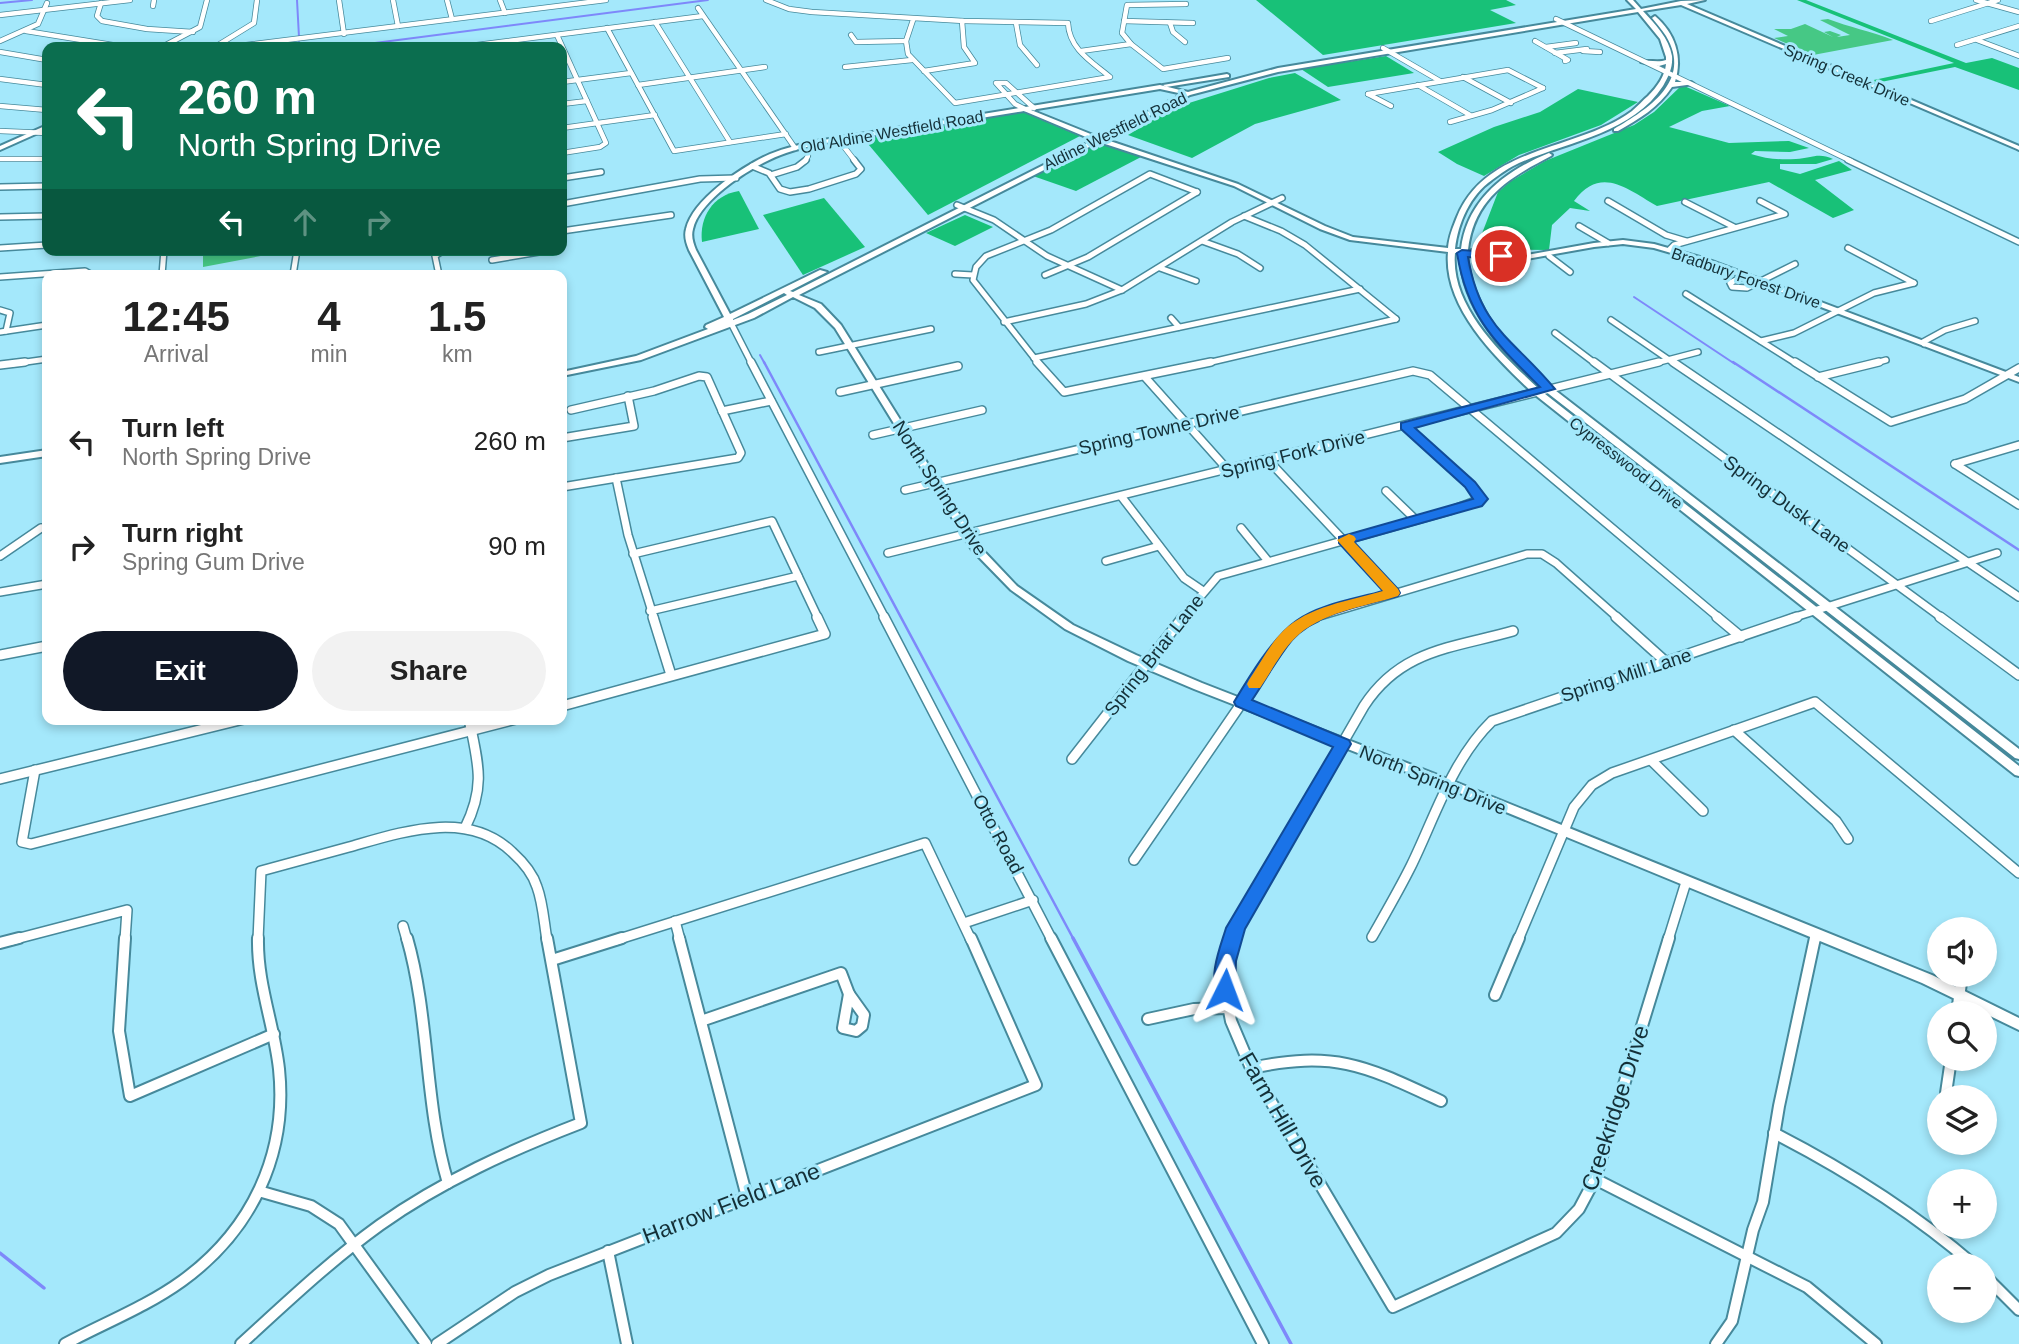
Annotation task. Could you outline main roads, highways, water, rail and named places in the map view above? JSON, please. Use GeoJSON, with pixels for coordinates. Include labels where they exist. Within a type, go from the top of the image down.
{"type":"FeatureCollection","features":[{"type":"Feature","properties":{"kind":"main road","name":"Cypresswood Drive"},"geometry":{"type":"LineString","coordinates":[[1630,0],[1640,5],[1673,41],[1678,55],[1676,77],[1660,101],[1621,128],[1560,150],[1509,177],[1486,196],[1466,231],[1462,253],[1465,277],[1483,316],[1518,361],[1548,389],[2019,755]]}},
{"type":"Feature","properties":{"kind":"main road","name":"Aldine Westfield Road"},"geometry":{"type":"LineString","coordinates":[[1560,21],[1640,5],[1702,0]]}},
{"type":"Feature","properties":{"kind":"main road","name":"Aldine Westfield Road"},"geometry":{"type":"LineString","coordinates":[[567,373],[664,344],[793,295],[1097,135],[1146,106],[1180,91],[1227,76],[1620,13],[1640,5],[1679,1]]}},
{"type":"Feature","properties":{"kind":"main road","name":"Spring Creek Drive"},"geometry":{"type":"LineString","coordinates":[[1679,1],[2017,145]]}},
{"type":"Feature","properties":{"kind":"main road","name":"Cypresswood Drive"},"geometry":{"type":"LineString","coordinates":[[1640,5],[1644,16],[1663,41],[1669,61],[1667,73],[1650,98],[1613,124],[1515,162],[1477,190],[1456,220],[1450,251],[1454,283],[1470,317],[1497,353],[1536,392],[2019,772]]}},
{"type":"Feature","properties":{"kind":"main road"},"geometry":{"type":"LineString","coordinates":[[1620,13],[1644,16]]}},
{"type":"Feature","properties":{"kind":"main road"},"geometry":{"type":"LineString","coordinates":[[1663,41],[1673,41]]}},
{"type":"Feature","properties":{"kind":"main road"},"geometry":{"type":"LineString","coordinates":[[1644,62],[1658,64],[1669,61]]}},
{"type":"Feature","properties":{"kind":"main road","name":"Aldine Westfield Road"},"geometry":{"type":"LineString","coordinates":[[1097,135],[1188,94],[1296,65]]}},
{"type":"Feature","properties":{"kind":"main road"},"geometry":{"type":"LineString","coordinates":[[1160,87],[1227,76]]}},
{"type":"Feature","properties":{"kind":"main road"},"geometry":{"type":"LineString","coordinates":[[1671,86],[1679,83],[1691,84]]}},
{"type":"Feature","properties":{"kind":"main road","name":"Old Aldine Westfield Road"},"geometry":{"type":"LineString","coordinates":[[730,321],[690,244],[689,231],[695,214],[752,166],[795,148],[838,139],[1160,87],[1188,94]]}},
{"type":"Feature","properties":{"kind":"main road"},"geometry":{"type":"LineString","coordinates":[[1650,98],[1660,101]]}},
{"type":"Feature","properties":{"kind":"main road"},"geometry":{"type":"LineString","coordinates":[[1146,106],[1154,109]]}},
{"type":"Feature","properties":{"kind":"main road"},"geometry":{"type":"LineString","coordinates":[[1034,108],[1097,135]]}},
{"type":"Feature","properties":{"kind":"main road"},"geometry":{"type":"LineString","coordinates":[[1025,109],[1193,167],[1307,211],[1356,235],[1403,246]]}},
{"type":"Feature","properties":{"kind":"main road"},"geometry":{"type":"LineString","coordinates":[[1613,124],[1621,128]]}},
{"type":"Feature","properties":{"kind":"main road"},"geometry":{"type":"LineString","coordinates":[[0,146],[26,132],[42,127]]}},
{"type":"Feature","properties":{"kind":"main road"},"geometry":{"type":"LineString","coordinates":[[0,146],[42,129]]}},
{"type":"Feature","properties":{"kind":"main road"},"geometry":{"type":"LineString","coordinates":[[1552,146],[1560,150]]}},
{"type":"Feature","properties":{"kind":"main road"},"geometry":{"type":"LineString","coordinates":[[1498,173],[1509,177]]}},
{"type":"Feature","properties":{"kind":"main road"},"geometry":{"type":"LineString","coordinates":[[1278,200],[1326,229],[1352,239],[1403,246]]}},
{"type":"Feature","properties":{"kind":"main road"},"geometry":{"type":"LineString","coordinates":[[1462,209],[1475,212]]}},
{"type":"Feature","properties":{"kind":"main road"},"geometry":{"type":"LineString","coordinates":[[1299,214],[1307,211]]}},
{"type":"Feature","properties":{"kind":"main road","name":"Bradbury Forest Drive"},"geometry":{"type":"LineString","coordinates":[[1403,246],[1521,258],[1549,256],[1608,243],[1636,243],[1672,251],[1744,276],[2019,380]]}},
{"type":"Feature","properties":{"kind":"main road","name":"Aldine Westfield Road"},"geometry":{"type":"LineString","coordinates":[[730,321],[785,291],[862,257]]}},
{"type":"Feature","properties":{"kind":"main road","name":"North Spring Drive"},"geometry":{"type":"LineString","coordinates":[[785,291],[823,310],[838,327],[967,534],[995,569],[1033,603],[1085,636],[1146,664],[1450,784],[1959,994],[2019,1024]]}},
{"type":"Feature","properties":{"kind":"main road"},"geometry":{"type":"LineString","coordinates":[[1470,317],[1483,316]]}},
{"type":"Feature","properties":{"kind":"main road"},"geometry":{"type":"LineString","coordinates":[[0,460],[42,454]]}},
{"type":"Feature","properties":{"kind":"main road"},"geometry":{"type":"LineString","coordinates":[[1658,488],[1671,485]]}},
{"type":"Feature","properties":{"kind":"main road"},"geometry":{"type":"LineString","coordinates":[[1976,738],[1990,732]]}},
{"type":"Feature","properties":{"kind":"waterway"},"geometry":{"type":"LineString","coordinates":[[0,3],[32,0]]}},
{"type":"Feature","properties":{"kind":"waterway"},"geometry":{"type":"LineString","coordinates":[[297,0],[299,37]]}},
{"type":"Feature","properties":{"kind":"waterway"},"geometry":{"type":"LineString","coordinates":[[383,42],[708,0]]}},
{"type":"Feature","properties":{"kind":"waterway"},"geometry":{"type":"LineString","coordinates":[[1634,297],[1735,364]]}},
{"type":"Feature","properties":{"kind":"waterway"},"geometry":{"type":"LineString","coordinates":[[760,355],[765,364]]}},
{"type":"Feature","properties":{"kind":"waterway"},"geometry":{"type":"LineString","coordinates":[[764,362],[1074,940]]}},
{"type":"Feature","properties":{"kind":"waterway"},"geometry":{"type":"LineString","coordinates":[[1733,362],[2019,550]]}},
{"type":"Feature","properties":{"kind":"waterway"},"geometry":{"type":"LineString","coordinates":[[1073,938],[1291,1344]]}},
{"type":"Feature","properties":{"kind":"waterway"},"geometry":{"type":"LineString","coordinates":[[0,1253],[44,1288]]}}]}
